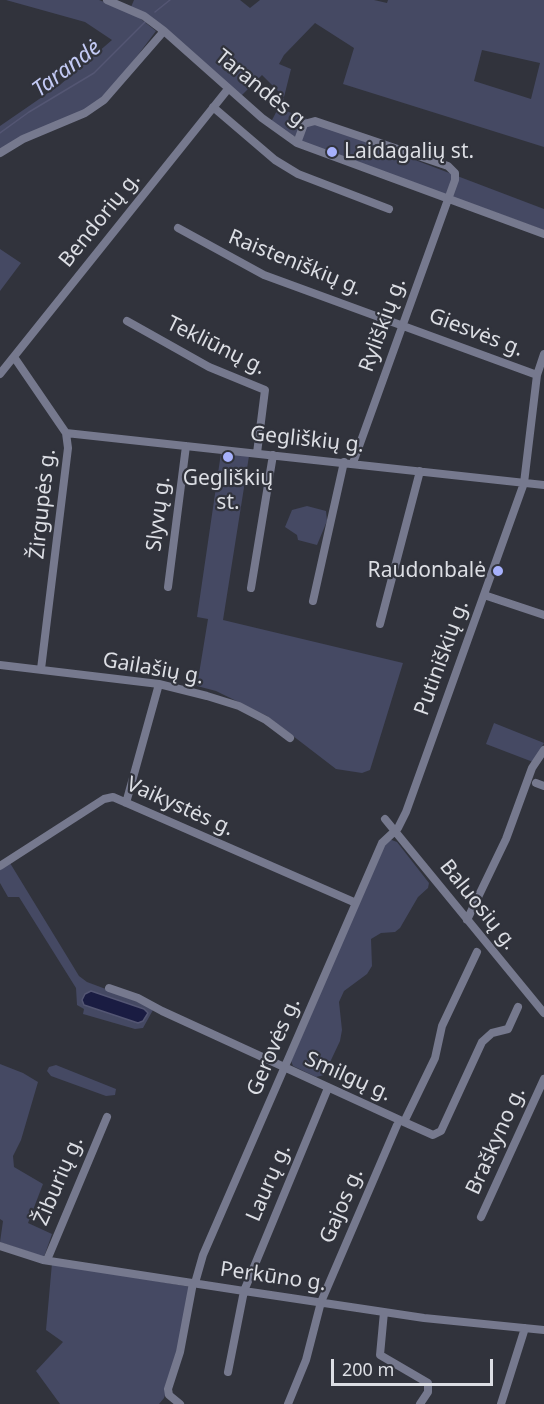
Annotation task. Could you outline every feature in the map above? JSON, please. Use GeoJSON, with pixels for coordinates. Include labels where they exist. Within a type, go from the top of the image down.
{"type":"FeatureCollection","features":[{"type":"Feature","properties":{"kind":"street","name":"Tarandės g."},"geometry":{"type":"LineString","coordinates":[[107,0],[137,13],[164,31],[273,127],[297,143],[544,234]]}},
{"type":"Feature","properties":{"kind":"street"},"geometry":{"type":"LineString","coordinates":[[0,153],[23,139],[85,113],[104,100],[164,31]]}},
{"type":"Feature","properties":{"kind":"street","name":"Bendorių g."},"geometry":{"type":"LineString","coordinates":[[0,374],[228,88]]}},
{"type":"Feature","properties":{"kind":"street"},"geometry":{"type":"LineString","coordinates":[[213,107],[275,160],[298,174],[388,209]]}},
{"type":"Feature","properties":{"kind":"street","name":"Ryliškių g."},"geometry":{"type":"LineString","coordinates":[[297,143],[304,124],[315,121],[453,169],[455,180],[348,463],[313,601]]}},
{"type":"Feature","properties":{"kind":"street","name":"Raisteniškių g."},"geometry":{"type":"LineString","coordinates":[[178,228],[264,275],[402,324]]}},
{"type":"Feature","properties":{"kind":"street","name":"Tekliūnų g."},"geometry":{"type":"LineString","coordinates":[[127,321],[209,367],[265,390],[257,453]]}},
{"type":"Feature","properties":{"kind":"street","name":"Giesvės g."},"geometry":{"type":"LineString","coordinates":[[402,324],[537,375]]}},
{"type":"Feature","properties":{"kind":"street","name":"Putiniškių g."},"geometry":{"type":"LineString","coordinates":[[394,830],[406,812],[524,483],[537,375],[544,354]]}},
{"type":"Feature","properties":{"kind":"street","name":"Žirgupės g."},"geometry":{"type":"LineString","coordinates":[[14,357],[66,433],[67,466],[41,669]]}},
{"type":"Feature","properties":{"kind":"street","name":"Gegliškių g."},"geometry":{"type":"LineString","coordinates":[[66,433],[544,485]]}},
{"type":"Feature","properties":{"kind":"street","name":"Slyvų g."},"geometry":{"type":"LineString","coordinates":[[168,587],[186,446]]}},
{"type":"Feature","properties":{"kind":"street"},"geometry":{"type":"LineString","coordinates":[[251,588],[273,455]]}},
{"type":"Feature","properties":{"kind":"street"},"geometry":{"type":"LineString","coordinates":[[380,624],[420,471]]}},
{"type":"Feature","properties":{"kind":"street"},"geometry":{"type":"LineString","coordinates":[[484,595],[544,615]]}},
{"type":"Feature","properties":{"kind":"street","name":"Gailašių g."},"geometry":{"type":"LineString","coordinates":[[0,664],[159,684],[239,706],[266,720],[290,738]]}},
{"type":"Feature","properties":{"kind":"street"},"geometry":{"type":"LineString","coordinates":[[126,803],[159,684]]}},
{"type":"Feature","properties":{"kind":"street"},"geometry":{"type":"LineString","coordinates":[[467,920],[506,839],[532,768],[544,750]]}},
{"type":"Feature","properties":{"kind":"street","name":"Vaikystės g."},"geometry":{"type":"LineString","coordinates":[[0,866],[112,796],[356,903]]}},
{"type":"Feature","properties":{"kind":"street","name":"Baluosių g."},"geometry":{"type":"LineString","coordinates":[[386,819],[544,1013]]}},
{"type":"Feature","properties":{"kind":"street","name":"Gerovės g."},"geometry":{"type":"LineString","coordinates":[[180,1404],[169,1395],[168,1389],[180,1352],[194,1283],[203,1254],[382,843],[394,830]]}},
{"type":"Feature","properties":{"kind":"street","name":"Smilgų g."},"geometry":{"type":"LineString","coordinates":[[109,988],[138,998],[400,1123],[435,1058],[442,1026],[477,952]]}},
{"type":"Feature","properties":{"kind":"street"},"geometry":{"type":"LineString","coordinates":[[400,1123],[434,1135],[441,1131],[482,1042],[492,1033],[508,1029],[518,1007]]}},
{"type":"Feature","properties":{"kind":"street","name":"Braškyno g."},"geometry":{"type":"LineString","coordinates":[[482,1217],[544,1080]]}},
{"type":"Feature","properties":{"kind":"street","name":"Laurų g."},"geometry":{"type":"LineString","coordinates":[[228,1372],[243,1291],[328,1088]]}},
{"type":"Feature","properties":{"kind":"street","name":"Žiburių g."},"geometry":{"type":"LineString","coordinates":[[47,1260],[107,1117]]}},
{"type":"Feature","properties":{"kind":"street","name":"Gajos g."},"geometry":{"type":"LineString","coordinates":[[288,1404],[306,1360],[321,1302],[400,1123]]}},
{"type":"Feature","properties":{"kind":"street","name":"Perkūno g."},"geometry":{"type":"LineString","coordinates":[[0,1246],[47,1260],[243,1291],[384,1312],[544,1330]]}},
{"type":"Feature","properties":{"kind":"street"},"geometry":{"type":"LineString","coordinates":[[384,1312],[380,1355],[428,1383],[428,1392],[420,1404]]}},
{"type":"Feature","properties":{"kind":"street"},"geometry":{"type":"LineString","coordinates":[[501,1404],[525,1328]]}},
{"type":"Feature","properties":{"kind":"shaded area"},"geometry":{"type":"Polygon","coordinates":[[[6,0],[99,0],[132,12],[156,31],[113,88],[96,104],[0,151],[0,126],[61,84],[112,40],[85,22],[6,0]]]}},
{"type":"Feature","properties":{"kind":"shaded area"},"geometry":{"type":"Polygon","coordinates":[[[134,0],[240,0],[250,8],[260,0],[374,0],[387,3],[388,0],[544,0],[544,147],[343,84],[354,48],[315,23],[284,55],[279,64],[291,69],[284,97],[262,75],[241,96],[131,7],[134,0]],[[482,50],[474,81],[531,99],[540,63],[482,50]]]}},
{"type":"Feature","properties":{"kind":"shaded area"},"geometry":{"type":"Polygon","coordinates":[[[284,97],[281,109],[544,209],[544,230],[308,145],[271,122],[284,97]]]}},
{"type":"Feature","properties":{"kind":"shaded area"},"geometry":{"type":"Polygon","coordinates":[[[0,249],[21,263],[0,291],[0,249]]]}},
{"type":"Feature","properties":{"kind":"shaded area"},"geometry":{"type":"Polygon","coordinates":[[[221,453],[249,456],[223,620],[403,663],[370,770],[362,773],[336,769],[267,716],[216,691],[197,686],[208,619],[197,617],[221,453]]]}},
{"type":"Feature","properties":{"kind":"shaded area"},"geometry":{"type":"Polygon","coordinates":[[[307,506],[326,511],[327,521],[317,545],[298,540],[297,535],[285,527],[292,510],[307,506]]]}},
{"type":"Feature","properties":{"kind":"shaded area"},"geometry":{"type":"Polygon","coordinates":[[[494,723],[544,743],[533,762],[486,744],[494,723]]]}},
{"type":"Feature","properties":{"kind":"shaded area"},"geometry":{"type":"Polygon","coordinates":[[[389,839],[397,842],[429,883],[428,888],[418,897],[400,928],[395,932],[381,933],[371,939],[372,966],[367,974],[344,991],[339,1002],[342,1030],[340,1041],[324,1075],[316,1077],[293,1066],[291,1061],[385,842],[389,839]]]}},
{"type":"Feature","properties":{"kind":"shaded area"},"geometry":{"type":"Polygon","coordinates":[[[10,863],[79,976],[87,982],[146,1004],[153,1010],[143,1028],[135,1029],[83,1014],[84,1009],[77,1005],[76,988],[19,897],[8,897],[0,883],[0,870],[10,863]]]}},
{"type":"Feature","properties":{"kind":"shaded area"},"geometry":{"type":"Polygon","coordinates":[[[91,991],[144,1009],[148,1013],[143,1021],[138,1023],[84,1005],[82,1000],[85,994],[91,991]]]}},
{"type":"Feature","properties":{"kind":"shaded area"},"geometry":{"type":"Polygon","coordinates":[[[0,1064],[38,1082],[21,1140],[13,1156],[14,1167],[43,1184],[28,1223],[52,1234],[44,1257],[0,1242],[3,1221],[0,1219],[0,1064]]]}},
{"type":"Feature","properties":{"kind":"shaded area"},"geometry":{"type":"Polygon","coordinates":[[[56,1065],[116,1089],[115,1095],[106,1096],[51,1076],[47,1071],[49,1067],[56,1065]]]}},
{"type":"Feature","properties":{"kind":"shaded area"},"geometry":{"type":"Polygon","coordinates":[[[52,1263],[191,1287],[180,1348],[164,1398],[159,1404],[60,1404],[36,1371],[63,1342],[46,1330],[52,1263]]]}},
{"type":"Feature","properties":{"kind":"waterway","name":"Tarandė"},"geometry":{"type":"LineString","coordinates":[[155,12],[170,0]]}},
{"type":"Feature","properties":{"kind":"waterway","name":"Tarandė"},"geometry":{"type":"LineString","coordinates":[[0,133],[29,112],[94,73],[146,21]]}},
{"type":"Feature","properties":{"kind":"place","name":"Laidagalių st."},"geometry":{"type":"Point","coordinates":[332,152]}},
{"type":"Feature","properties":{"kind":"place","name":"Gegliškių st."},"geometry":{"type":"Point","coordinates":[228,457]}},
{"type":"Feature","properties":{"kind":"place","name":"Raudonbalė"},"geometry":{"type":"Point","coordinates":[498,571]}}]}
